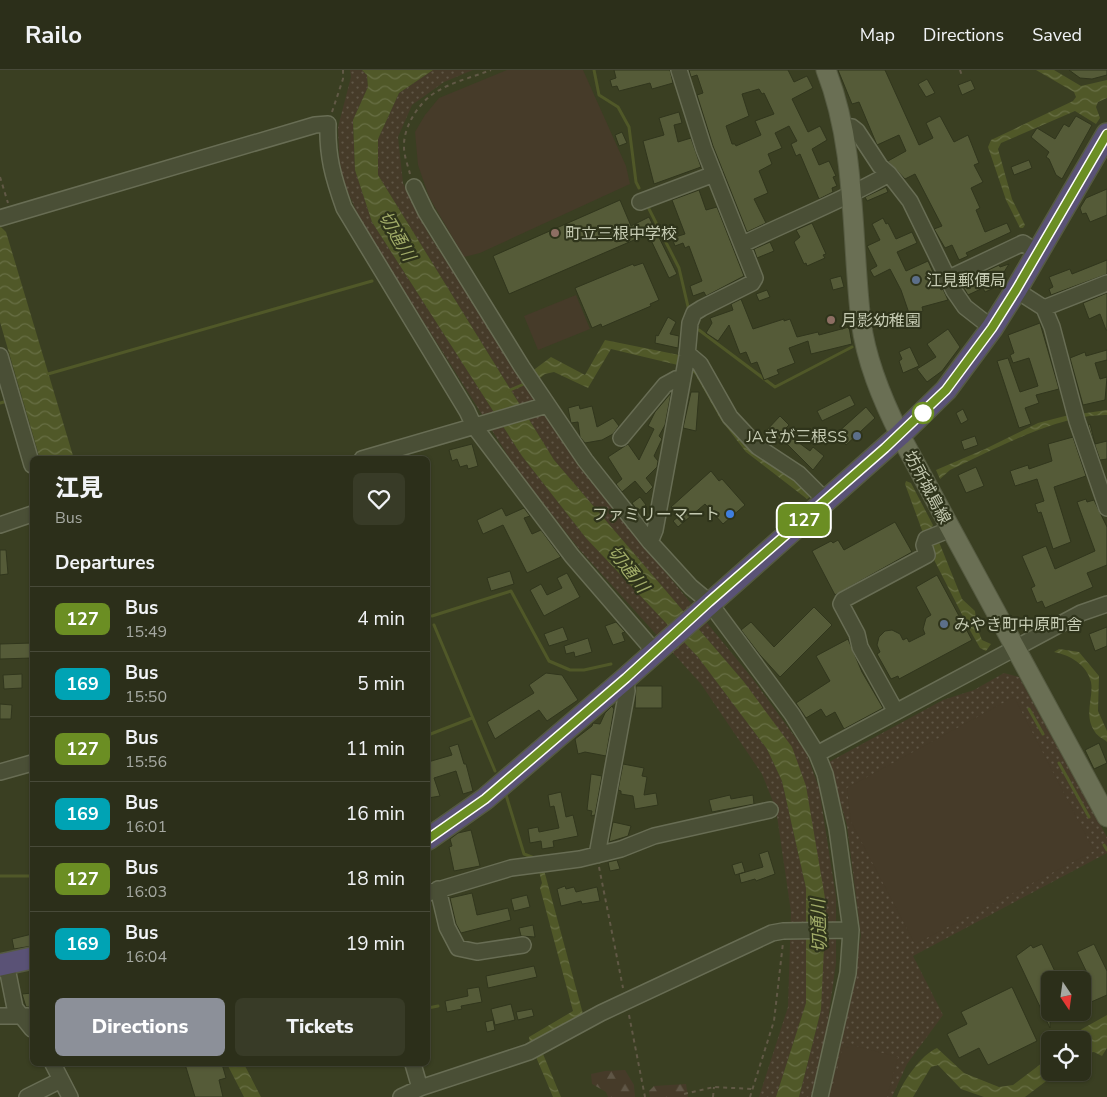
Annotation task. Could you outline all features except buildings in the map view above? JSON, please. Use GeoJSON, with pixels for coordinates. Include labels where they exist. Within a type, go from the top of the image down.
{"type":"FeatureCollection","features":[{"type":"Feature","properties":{"kind":"highway"},"geometry":{"type":"LineString","coordinates":[[430,838],[485,799],[626,678],[706,604],[900,435],[946,390],[992,328],[1016,290],[1107,134]]}},
{"type":"Feature","properties":{"kind":"highway"},"geometry":{"type":"LineString","coordinates":[[3,964],[30,958]]}},
{"type":"Feature","properties":{"kind":"main road","name":"坊所城島線"},"geometry":{"type":"LineString","coordinates":[[826,70],[842,126],[851,196],[861,322],[878,390],[900,435],[937,534],[1016,648],[1107,817]]}},
{"type":"Feature","properties":{"kind":"street"},"geometry":{"type":"LineString","coordinates":[[650,542],[656,530],[684,375],[690,323],[694,314],[752,283],[755,278],[714,174],[679,70]]}},
{"type":"Feature","properties":{"kind":"street"},"geometry":{"type":"LineString","coordinates":[[5,216],[315,125],[328,124],[328,147],[332,175],[344,208],[476,426],[572,556],[654,651]]}},
{"type":"Feature","properties":{"kind":"street"},"geometry":{"type":"LineString","coordinates":[[842,126],[852,127],[857,131],[880,166],[889,174],[910,201],[947,279],[965,307],[992,328]]}},
{"type":"Feature","properties":{"kind":"street"},"geometry":{"type":"LineString","coordinates":[[640,202],[714,174]]}},
{"type":"Feature","properties":{"kind":"street"},"geometry":{"type":"LineString","coordinates":[[743,244],[803,214],[851,196],[889,174]]}},
{"type":"Feature","properties":{"kind":"street"},"geometry":{"type":"LineString","coordinates":[[414,187],[426,212],[546,405],[585,460],[650,542],[706,604],[792,714],[817,754],[825,774],[837,828],[849,930],[848,973],[820,1097]]}},
{"type":"Feature","properties":{"kind":"street"},"geometry":{"type":"LineString","coordinates":[[947,279],[1023,243],[1038,253]]}},
{"type":"Feature","properties":{"kind":"street"},"geometry":{"type":"LineString","coordinates":[[1044,308],[1107,284]]}},
{"type":"Feature","properties":{"kind":"street"},"geometry":{"type":"LineString","coordinates":[[1016,290],[1044,308],[1052,327],[1076,416],[1107,508]]}},
{"type":"Feature","properties":{"kind":"street"},"geometry":{"type":"LineString","coordinates":[[687,355],[700,364],[730,417],[752,441],[800,474],[826,501]]}},
{"type":"Feature","properties":{"kind":"street"},"geometry":{"type":"LineString","coordinates":[[0,356],[30,458]]}},
{"type":"Feature","properties":{"kind":"street"},"geometry":{"type":"LineString","coordinates":[[621,438],[665,385],[684,375]]}},
{"type":"Feature","properties":{"kind":"street"},"geometry":{"type":"LineString","coordinates":[[372,456],[546,405]]}},
{"type":"Feature","properties":{"kind":"street"},"geometry":{"type":"LineString","coordinates":[[0,524],[30,515]]}},
{"type":"Feature","properties":{"kind":"street"},"geometry":{"type":"LineString","coordinates":[[896,712],[860,647],[857,634],[841,604],[843,600],[927,555],[924,545],[937,534]]}},
{"type":"Feature","properties":{"kind":"street"},"geometry":{"type":"LineString","coordinates":[[817,754],[1081,613],[1107,604]]}},
{"type":"Feature","properties":{"kind":"street"},"geometry":{"type":"LineString","coordinates":[[597,855],[626,691],[626,678]]}},
{"type":"Feature","properties":{"kind":"street"},"geometry":{"type":"LineString","coordinates":[[0,772],[30,764]]}},
{"type":"Feature","properties":{"kind":"street"},"geometry":{"type":"LineString","coordinates":[[523,945],[477,952],[458,948],[447,927],[433,891],[511,868],[597,855],[654,836],[770,810]]}},
{"type":"Feature","properties":{"kind":"street"},"geometry":{"type":"LineString","coordinates":[[402,1097],[420,1088],[530,1052],[626,1001],[772,933],[849,930]]}},
{"type":"Feature","properties":{"kind":"street"},"geometry":{"type":"LineString","coordinates":[[3,964],[15,1008],[27,1016]]}},
{"type":"Feature","properties":{"kind":"street"},"geometry":{"type":"LineString","coordinates":[[0,1016],[27,1016]]}},
{"type":"Feature","properties":{"kind":"street"},"geometry":{"type":"LineString","coordinates":[[54,1066],[70,1097]]}},
{"type":"Feature","properties":{"kind":"street"},"geometry":{"type":"LineString","coordinates":[[414,1066],[420,1088]]}},
{"type":"Feature","properties":{"kind":"street"},"geometry":{"type":"LineString","coordinates":[[27,1097],[61,1080]]}},
{"type":"Feature","properties":{"kind":"path"},"geometry":{"type":"LineString","coordinates":[[328,124],[343,79],[343,70]]}},
{"type":"Feature","properties":{"kind":"path"},"geometry":{"type":"LineString","coordinates":[[414,187],[404,147],[406,132],[416,112],[426,100],[437,92],[490,70]]}},
{"type":"Feature","properties":{"kind":"path"},"geometry":{"type":"LineString","coordinates":[[960,70],[962,76]]}},
{"type":"Feature","properties":{"kind":"path"},"geometry":{"type":"LineString","coordinates":[[0,176],[5,216]]}},
{"type":"Feature","properties":{"kind":"path"},"geometry":{"type":"LineString","coordinates":[[597,855],[645,1097]]}},
{"type":"Feature","properties":{"kind":"path"},"geometry":{"type":"LineString","coordinates":[[750,1097],[774,1020],[785,931]]}},
{"type":"Feature","properties":{"kind":"path"},"geometry":{"type":"LineString","coordinates":[[684,1094],[714,1087],[752,1089]]}},
{"type":"Feature","properties":{"kind":"path"},"geometry":{"type":"LineString","coordinates":[[713,1097],[714,1087]]}},
{"type":"Feature","properties":{"kind":"green space"},"geometry":{"type":"Polygon","coordinates":[[[350,70],[362,70],[367,75],[368,87],[353,120],[355,170],[372,222],[522,456],[586,538],[698,657],[767,749],[782,781],[806,888],[806,1003],[776,1097],[759,1097],[788,1007],[791,912],[776,809],[762,774],[701,684],[579,549],[515,467],[362,224],[340,174],[338,127],[351,77],[350,70]]]}},
{"type":"Feature","properties":{"kind":"green space"},"geometry":{"type":"Polygon","coordinates":[[[433,70],[473,70],[444,82],[412,105],[398,137],[403,183],[428,233],[580,468],[753,679],[806,752],[819,788],[836,897],[836,963],[820,1078],[814,1097],[799,1097],[821,1010],[806,786],[744,682],[554,460],[378,175],[378,139],[399,93],[433,70]]]}},
{"type":"Feature","properties":{"kind":"green space"},"geometry":{"type":"Polygon","coordinates":[[[507,70],[583,70],[626,166],[630,184],[480,253],[464,257],[429,197],[418,165],[415,132],[425,115],[439,98],[507,70]]]}},
{"type":"Feature","properties":{"kind":"green space"},"geometry":{"type":"Polygon","coordinates":[[[576,295],[590,329],[538,350],[524,316],[576,295]]]}},
{"type":"Feature","properties":{"kind":"green space"},"geometry":{"type":"Polygon","coordinates":[[[1004,673],[1019,677],[1107,837],[1107,853],[913,956],[943,1015],[907,1064],[892,1097],[826,1097],[861,936],[847,826],[829,762],[943,700],[974,690],[1004,673]]]}},
{"type":"Feature","properties":{"kind":"green space"},"geometry":{"type":"Polygon","coordinates":[[[1014,697],[1094,851],[915,944],[851,822],[847,788],[1014,697]]]}},
{"type":"Feature","properties":{"kind":"green space"},"geometry":{"type":"Polygon","coordinates":[[[844,1043],[898,1057],[887,1097],[830,1097],[844,1043]]]}},
{"type":"Feature","properties":{"kind":"green space"},"geometry":{"type":"Polygon","coordinates":[[[625,1070],[634,1085],[635,1097],[608,1097],[606,1092],[592,1084],[591,1074],[625,1070]]]}},
{"type":"Feature","properties":{"kind":"green space"},"geometry":{"type":"Polygon","coordinates":[[[686,1084],[688,1097],[650,1097],[649,1091],[654,1086],[686,1084]]]}},
{"type":"Feature","properties":{"kind":"water","name":"切通川"},"geometry":{"type":"Polygon","coordinates":[[[362,70],[433,70],[399,93],[378,139],[378,175],[554,460],[744,682],[792,747],[806,786],[826,904],[821,1010],[799,1097],[776,1097],[806,1003],[806,888],[782,781],[767,749],[698,657],[586,538],[522,456],[372,222],[355,170],[353,120],[368,87],[367,75],[362,70]]]}},
{"type":"Feature","properties":{"kind":"water"},"geometry":{"type":"Polygon","coordinates":[[[1036,70],[1054,70],[1081,86],[1107,80],[1107,98],[1098,102],[1096,107],[1100,118],[1096,124],[1075,111],[1001,143],[998,149],[1012,199],[1025,225],[1023,228],[1020,228],[1006,200],[988,147],[991,140],[1073,101],[1076,97],[1074,92],[1036,70]]]}},
{"type":"Feature","properties":{"kind":"water"},"geometry":{"type":"Polygon","coordinates":[[[0,226],[6,232],[73,456],[39,456],[0,322],[0,226]]]}},
{"type":"Feature","properties":{"kind":"water"},"geometry":{"type":"Polygon","coordinates":[[[605,340],[689,357],[728,419],[792,473],[812,495],[807,499],[746,452],[721,420],[695,374],[682,366],[611,349],[588,388],[554,372],[545,374],[536,381],[531,372],[551,357],[585,375],[605,340]]]}},
{"type":"Feature","properties":{"kind":"water"},"geometry":{"type":"Polygon","coordinates":[[[1107,410],[1107,415],[1068,420],[1027,435],[950,470],[940,479],[936,470],[1038,423],[1065,416],[1107,410]]]}},
{"type":"Feature","properties":{"kind":"water"},"geometry":{"type":"Polygon","coordinates":[[[906,481],[911,483],[933,525],[931,530],[939,542],[962,599],[975,611],[977,628],[982,640],[991,644],[986,651],[980,648],[930,552],[905,484],[906,481]]]}},
{"type":"Feature","properties":{"kind":"water"},"geometry":{"type":"Polygon","coordinates":[[[1059,649],[1079,652],[1099,676],[1098,711],[1107,731],[1107,742],[1096,733],[1090,719],[1092,688],[1089,676],[1082,666],[1072,658],[1054,652],[1059,649]]]}},
{"type":"Feature","properties":{"kind":"water"},"geometry":{"type":"Polygon","coordinates":[[[544,870],[583,1014],[530,1043],[529,1037],[573,1011],[540,888],[542,883],[539,871],[544,870]]]}},
{"type":"Feature","properties":{"kind":"water"},"geometry":{"type":"Polygon","coordinates":[[[1107,1015],[1107,1048],[1102,1056],[1091,1052],[1091,1031],[1080,1031],[1107,1015]]]}},
{"type":"Feature","properties":{"kind":"water"},"geometry":{"type":"Polygon","coordinates":[[[937,1048],[964,1073],[999,1087],[1013,1085],[1041,1064],[1041,1081],[1046,1081],[1025,1097],[984,1097],[961,1089],[938,1065],[931,1067],[913,1097],[897,1097],[913,1069],[931,1051],[937,1048]]]}},
{"type":"Feature","properties":{"kind":"water"},"geometry":{"type":"Polygon","coordinates":[[[543,1054],[561,1097],[553,1097],[536,1057],[543,1054]]]}},
{"type":"Feature","properties":{"kind":"water"},"geometry":{"type":"Polygon","coordinates":[[[228,1066],[245,1066],[261,1097],[244,1097],[228,1066]]]}},
{"type":"Feature","properties":{"kind":"waterway"},"geometry":{"type":"LineString","coordinates":[[594,70],[599,95],[618,107],[629,127],[636,182],[639,188]]}},
{"type":"Feature","properties":{"kind":"waterway"},"geometry":{"type":"LineString","coordinates":[[647,205],[679,268],[689,311]]}},
{"type":"Feature","properties":{"kind":"waterway"},"geometry":{"type":"LineString","coordinates":[[48,374],[372,281]]}},
{"type":"Feature","properties":{"kind":"waterway"},"geometry":{"type":"LineString","coordinates":[[699,330],[775,387],[852,347]]}},
{"type":"Feature","properties":{"kind":"waterway"},"geometry":{"type":"LineString","coordinates":[[508,391],[524,384]]}},
{"type":"Feature","properties":{"kind":"waterway"},"geometry":{"type":"LineString","coordinates":[[0,403],[4,402]]}},
{"type":"Feature","properties":{"kind":"waterway"},"geometry":{"type":"LineString","coordinates":[[432,616],[511,591],[549,661],[570,670],[584,670],[611,664]]}},
{"type":"Feature","properties":{"kind":"waterway"},"geometry":{"type":"LineString","coordinates":[[434,625],[495,771]]}},
{"type":"Feature","properties":{"kind":"waterway"},"geometry":{"type":"LineString","coordinates":[[1029,709],[1043,734]]}},
{"type":"Feature","properties":{"kind":"waterway"},"geometry":{"type":"LineString","coordinates":[[430,734],[472,718]]}},
{"type":"Feature","properties":{"kind":"waterway"},"geometry":{"type":"LineString","coordinates":[[1059,763],[1089,817]]}},
{"type":"Feature","properties":{"kind":"waterway"},"geometry":{"type":"LineString","coordinates":[[506,795],[524,854],[537,859]]}},
{"type":"Feature","properties":{"kind":"waterway"},"geometry":{"type":"LineString","coordinates":[[1104,845],[1107,850]]}},
{"type":"Feature","properties":{"kind":"waterway"},"geometry":{"type":"LineString","coordinates":[[0,876],[30,876]]}},
{"type":"Feature","properties":{"kind":"waterway"},"geometry":{"type":"LineString","coordinates":[[430,1008],[438,1006]]}},
{"type":"Feature","properties":{"kind":"bus line","name":"127"},"geometry":{"type":"LineString","coordinates":[[430,838],[485,799],[626,678],[709,602],[900,435],[946,390],[992,328],[1016,290],[1107,134]]}},
{"type":"Feature","properties":{"kind":"place","name":"町立三根中学校"},"geometry":{"type":"Point","coordinates":[555,233]}},
{"type":"Feature","properties":{"kind":"place","name":"江見郵便局"},"geometry":{"type":"Point","coordinates":[916,280]}},
{"type":"Feature","properties":{"kind":"place","name":"月影幼稚園"},"geometry":{"type":"Point","coordinates":[831,320]}},
{"type":"Feature","properties":{"kind":"place","name":"JAさが三根SS"},"geometry":{"type":"Point","coordinates":[857,436]}},
{"type":"Feature","properties":{"kind":"place","name":"ファミリーマート"},"geometry":{"type":"Point","coordinates":[730,514]}},
{"type":"Feature","properties":{"kind":"place","name":"みやき町中原町舎"},"geometry":{"type":"Point","coordinates":[944,624]}}]}
